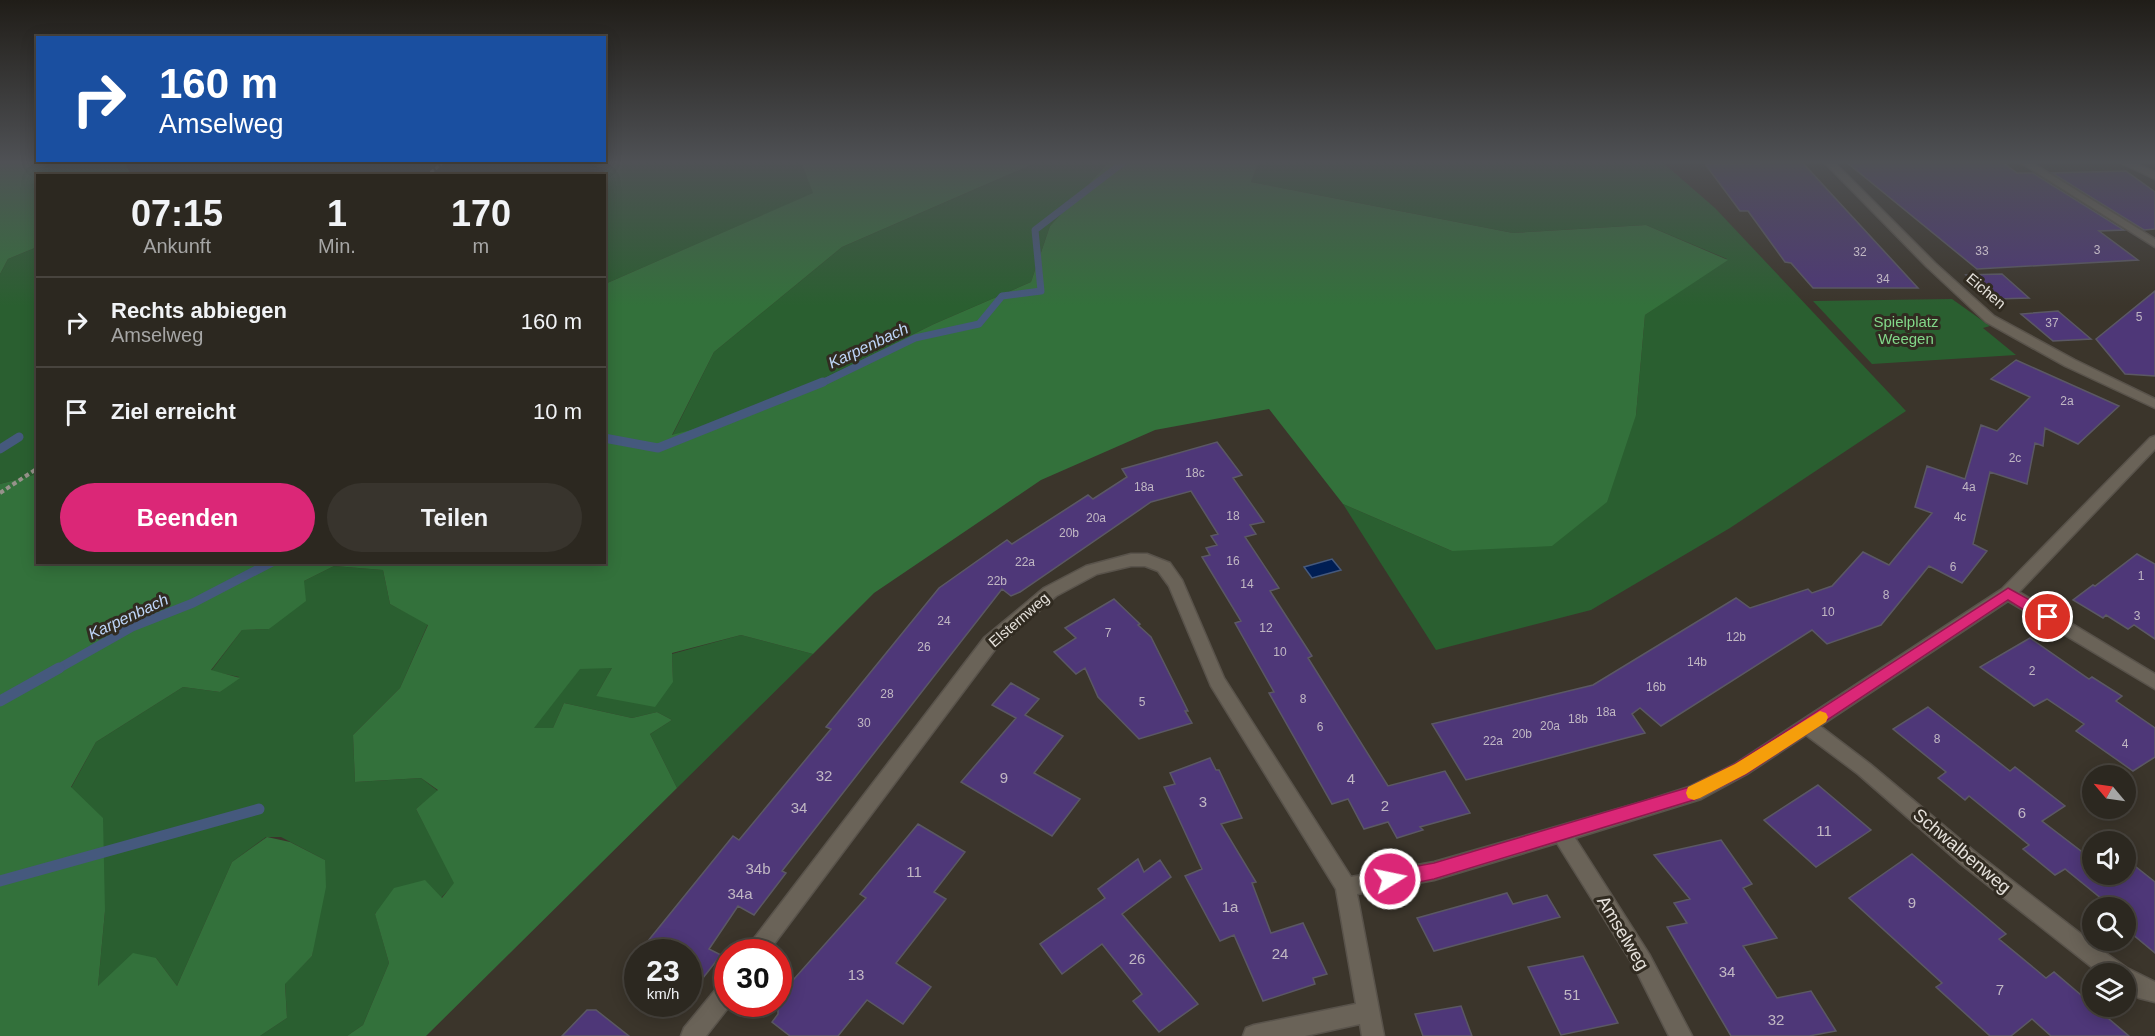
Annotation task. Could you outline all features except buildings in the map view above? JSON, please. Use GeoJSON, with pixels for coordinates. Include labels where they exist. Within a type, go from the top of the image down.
{"type":"FeatureCollection","features":[{"type":"Feature","properties":{"kind":"street","name":"Eichen"},"geometry":{"type":"LineString","coordinates":[[1876,209],[1931,265],[1990,319],[2070,363],[2155,404]]}},
{"type":"Feature","properties":{"kind":"street"},"geometry":{"type":"LineString","coordinates":[[2100,209],[2155,244]]}},
{"type":"Feature","properties":{"kind":"street"},"geometry":{"type":"LineString","coordinates":[[1373,1036],[1346,887],[1434,871],[1694,793],[1741,769],[2008,593],[2155,441]]}},
{"type":"Feature","properties":{"kind":"street","name":"Elsternweg"},"geometry":{"type":"LineString","coordinates":[[766,939],[990,643],[1050,592],[1092,570],[1131,560],[1148,560],[1164,567],[1176,584],[1217,681],[1346,887]]}},
{"type":"Feature","properties":{"kind":"street"},"geometry":{"type":"LineString","coordinates":[[2008,593],[2155,682]]}},
{"type":"Feature","properties":{"kind":"street","name":"Schwalbenweg"},"geometry":{"type":"LineString","coordinates":[[1807,726],[1864,769],[1968,858],[2103,963]]}},
{"type":"Feature","properties":{"kind":"street","name":"Amselweg"},"geometry":{"type":"LineString","coordinates":[[1561,833],[1642,961],[1681,1036]]}},
{"type":"Feature","properties":{"kind":"street"},"geometry":{"type":"LineString","coordinates":[[2136,984],[2147,991],[2155,992]]}},
{"type":"Feature","properties":{"kind":"street"},"geometry":{"type":"LineString","coordinates":[[692,1036],[714,1008]]}},
{"type":"Feature","properties":{"kind":"street"},"geometry":{"type":"LineString","coordinates":[[1254,1036],[1368,1012]]}},
{"type":"Feature","properties":{"kind":"path"},"geometry":{"type":"LineString","coordinates":[[0,493],[36,469]]}},
{"type":"Feature","properties":{"kind":"green space"},"geometry":{"type":"Polygon","coordinates":[[[0,209],[36,209],[36,247],[8,259],[0,274],[0,209]]]}},
{"type":"Feature","properties":{"kind":"green space"},"geometry":{"type":"Polygon","coordinates":[[[606,209],[776,209],[606,284],[606,209]]]}},
{"type":"Feature","properties":{"kind":"green space"},"geometry":{"type":"Polygon","coordinates":[[[776,209],[929,209],[842,247],[714,352],[672,435],[752,414],[934,324],[1031,282],[1050,226],[1065,209],[1391,209],[1513,233],[1646,225],[1728,260],[1645,315],[1636,415],[1607,502],[1552,546],[1452,551],[1343,504],[1269,409],[1155,430],[1041,480],[874,593],[813,654],[741,635],[672,653],[673,682],[655,707],[596,696],[612,668],[580,669],[534,728],[553,728],[564,703],[632,718],[657,712],[672,720],[650,734],[677,788],[426,1036],[347,1036],[363,1025],[389,963],[375,914],[394,888],[425,880],[442,898],[454,883],[416,809],[438,790],[421,778],[355,782],[353,735],[400,688],[428,625],[390,604],[383,570],[334,566],[304,581],[306,601],[269,629],[242,630],[211,670],[240,678],[220,692],[183,687],[96,742],[71,787],[103,818],[105,911],[98,986],[133,953],[156,958],[177,986],[232,862],[267,837],[290,842],[325,860],[326,887],[312,956],[285,984],[287,1018],[260,1036],[0,1036],[0,484],[36,474],[36,564],[606,564],[606,284],[776,209]]]}},
{"type":"Feature","properties":{"kind":"green space"},"geometry":{"type":"Polygon","coordinates":[[[929,209],[1065,209],[1050,226],[1031,282],[934,324],[752,414],[672,436],[714,352],[842,247],[929,209]]]}},
{"type":"Feature","properties":{"kind":"green space"},"geometry":{"type":"Polygon","coordinates":[[[1391,209],[1716,209],[1906,411],[1730,528],[1591,610],[1436,650],[1343,504],[1452,551],[1636,415],[1645,315],[1727,259],[1646,225],[1513,233],[1391,209]]]}},
{"type":"Feature","properties":{"kind":"green space"},"geometry":{"type":"Polygon","coordinates":[[[36,247],[36,474],[0,484],[0,274],[8,259],[36,247]]]}},
{"type":"Feature","properties":{"kind":"green space","name":"Spielplatz Weegen"},"geometry":{"type":"Polygon","coordinates":[[[1952,299],[1990,326],[1983,328],[2016,355],[1872,364],[1813,301],[1952,299]]]}},
{"type":"Feature","properties":{"kind":"green space"},"geometry":{"type":"Polygon","coordinates":[[[334,566],[383,570],[390,604],[428,624],[400,688],[353,735],[355,782],[421,778],[438,791],[416,809],[455,883],[441,898],[375,913],[389,963],[363,1025],[347,1036],[260,1036],[287,1018],[285,983],[312,956],[325,860],[281,837],[266,837],[232,862],[177,986],[156,958],[98,986],[105,911],[71,788],[96,742],[183,687],[220,692],[239,677],[211,671],[242,630],[269,629],[304,581],[334,566]]]}},
{"type":"Feature","properties":{"kind":"green space"},"geometry":{"type":"Polygon","coordinates":[[[741,635],[813,654],[677,788],[650,734],[672,720],[657,712],[632,718],[564,703],[553,728],[533,728],[580,668],[612,668],[596,696],[673,682],[672,654],[741,635]]]}},
{"type":"Feature","properties":{"kind":"water"},"geometry":{"type":"Polygon","coordinates":[[[1332,559],[1341,570],[1312,578],[1304,567],[1332,559]]]}},
{"type":"Feature","properties":{"kind":"waterway","name":"Karpenbach"},"geometry":{"type":"LineString","coordinates":[[820,384],[915,338],[979,324],[1002,296],[1041,291],[1035,230],[1062,209]]}},
{"type":"Feature","properties":{"kind":"waterway","name":"Karpenbach"},"geometry":{"type":"LineString","coordinates":[[606,438],[658,448],[823,382]]}},
{"type":"Feature","properties":{"kind":"waterway"},"geometry":{"type":"LineString","coordinates":[[0,449],[19,437]]}},
{"type":"Feature","properties":{"kind":"waterway","name":"Karpenbach"},"geometry":{"type":"LineString","coordinates":[[56,670],[132,627],[193,603],[268,564]]}},
{"type":"Feature","properties":{"kind":"waterway","name":"Karpenbach"},"geometry":{"type":"LineString","coordinates":[[0,701],[59,668]]}},
{"type":"Feature","properties":{"kind":"waterway"},"geometry":{"type":"LineString","coordinates":[[0,881],[259,809]]}},
{"type":"Feature","properties":{"kind":"slow traffic"},"geometry":{"type":"LineString","coordinates":[[1694,793],[1741,769],[1820,717]]}},
{"type":"Feature","properties":{"kind":"route"},"geometry":{"type":"LineString","coordinates":[[1390,879],[1434,871],[1694,793],[1741,769],[2008,593],[2048,617]]}}]}
